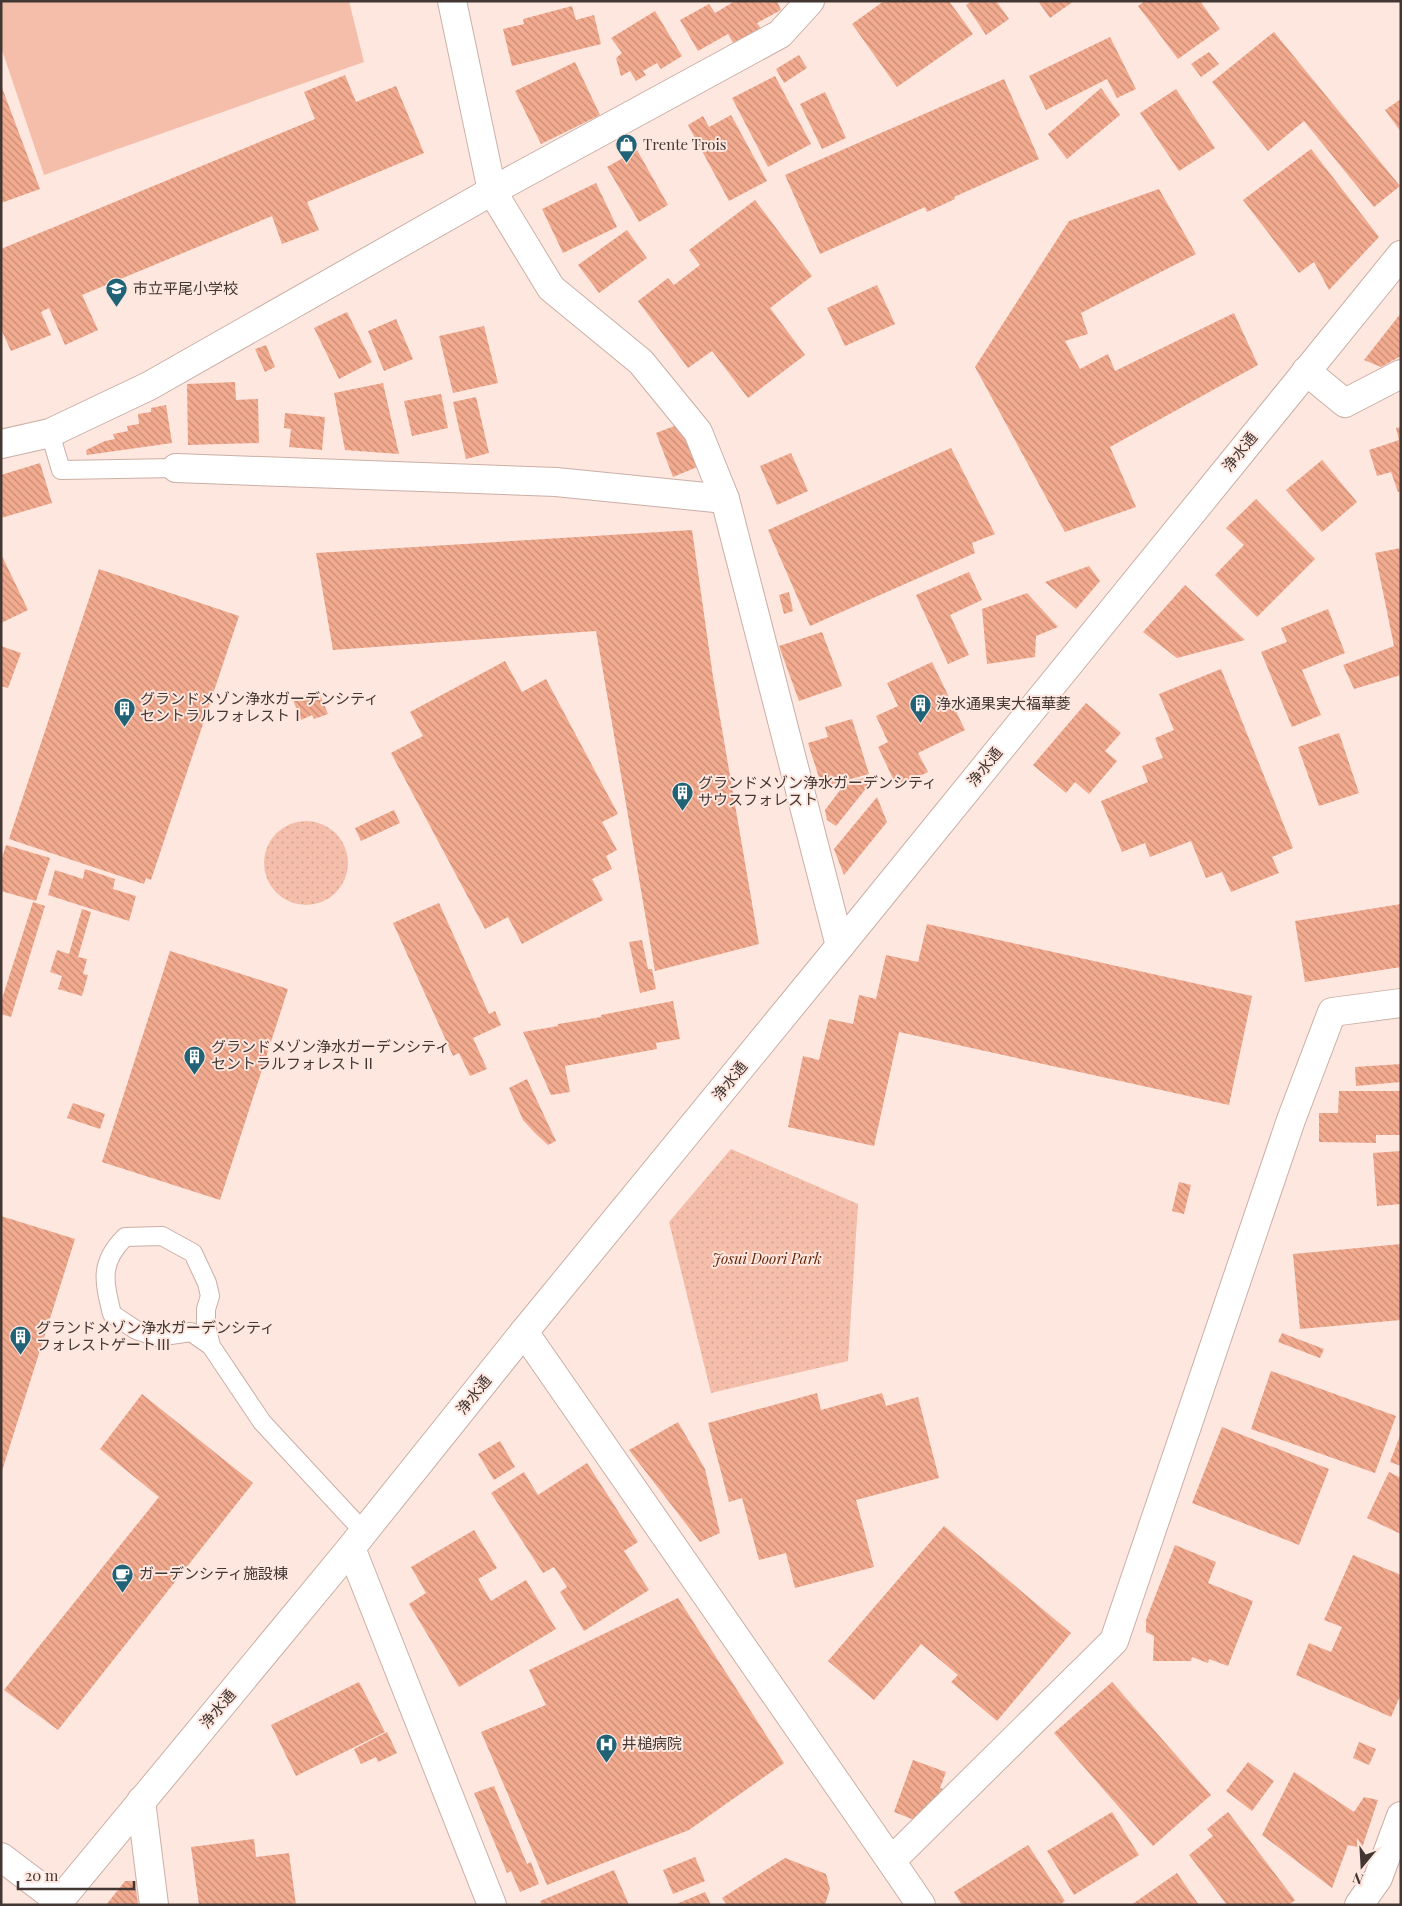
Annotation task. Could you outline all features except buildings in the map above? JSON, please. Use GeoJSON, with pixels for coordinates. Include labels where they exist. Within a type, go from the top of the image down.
{"type":"FeatureCollection","features":[{"type":"Feature","properties":{"kind":"street"},"geometry":{"type":"LineString","coordinates":[[452,1],[492,191],[551,288],[641,362],[698,432],[725,499],[840,946]]}},
{"type":"Feature","properties":{"kind":"street"},"geometry":{"type":"LineString","coordinates":[[1,444],[50,433],[149,386],[492,191],[780,34],[810,1]]}},
{"type":"Feature","properties":{"kind":"street","name":"浄水通"},"geometry":{"type":"LineString","coordinates":[[58,1903],[357,1540],[524,1332],[1401,255]]}},
{"type":"Feature","properties":{"kind":"street"},"geometry":{"type":"LineString","coordinates":[[1306,371],[1345,403],[1401,374]]}},
{"type":"Feature","properties":{"kind":"street"},"geometry":{"type":"LineString","coordinates":[[176,468],[556,482],[725,499]]}},
{"type":"Feature","properties":{"kind":"street"},"geometry":{"type":"LineString","coordinates":[[891,1861],[1114,1641],[1291,1120],[1332,1012],[1401,1003]]}},
{"type":"Feature","properties":{"kind":"street"},"geometry":{"type":"LineString","coordinates":[[524,1332],[921,1905]]}},
{"type":"Feature","properties":{"kind":"street"},"geometry":{"type":"LineString","coordinates":[[357,1540],[492,1905]]}},
{"type":"Feature","properties":{"kind":"street"},"geometry":{"type":"LineString","coordinates":[[141,1801],[154,1905]]}},
{"type":"Feature","properties":{"kind":"street"},"geometry":{"type":"LineString","coordinates":[[1360,1905],[1378,1878],[1401,1816]]}},
{"type":"Feature","properties":{"kind":"street"},"geometry":{"type":"LineString","coordinates":[[1,1857],[58,1903]]}},
{"type":"Feature","properties":{"kind":"lane"},"geometry":{"type":"LineString","coordinates":[[50,433],[61,470],[176,468]]}},
{"type":"Feature","properties":{"kind":"lane"},"geometry":{"type":"LineString","coordinates":[[211,1346],[191,1332],[157,1337],[136,1330],[112,1314],[105,1279],[106,1267],[112,1249],[124,1236],[162,1236],[193,1253],[207,1283],[210,1296],[206,1309],[206,1325],[211,1346],[262,1422],[357,1540]]}},
{"type":"Feature","properties":{"kind":"green space"},"geometry":{"type":"Polygon","coordinates":[[[1,1],[349,1],[364,62],[44,175],[1,47],[1,1]]]}},
{"type":"Feature","properties":{"kind":"green space"},"geometry":{"type":"Polygon","coordinates":[[[298,821],[314,821],[330,828],[341,839],[348,855],[345,879],[336,893],[330,898],[314,905],[298,905],[282,898],[271,887],[264,871],[264,855],[271,839],[282,828],[298,821]]]}},
{"type":"Feature","properties":{"kind":"green space","name":"Josui Doori Park"},"geometry":{"type":"Polygon","coordinates":[[[731,1149],[858,1204],[848,1361],[711,1393],[669,1222],[731,1149]]]}},
{"type":"Feature","properties":{"kind":"place","name":"Trente Trois"},"geometry":{"type":"Point","coordinates":[627,164]}},
{"type":"Feature","properties":{"kind":"place","name":"市立平尾小学校"},"geometry":{"type":"Point","coordinates":[117,308]}},
{"type":"Feature","properties":{"kind":"place","name":"浄水通果実大福華菱"},"geometry":{"type":"Point","coordinates":[920,723]}},
{"type":"Feature","properties":{"kind":"place","name":"グランドメゾン浄水ガーデンシティ セントラルフォレストⅠ"},"geometry":{"type":"Point","coordinates":[124,727]}},
{"type":"Feature","properties":{"kind":"place","name":"グランドメゾン浄水ガーデンシティ サウスフォレスト"},"geometry":{"type":"Point","coordinates":[682,811]}},
{"type":"Feature","properties":{"kind":"place","name":"グランドメゾン浄水ガーデンシティ セントラルフォレストⅡ"},"geometry":{"type":"Point","coordinates":[195,1075]}},
{"type":"Feature","properties":{"kind":"place","name":"グランドメゾン浄水ガーデンシティ フォレストゲートⅢ"},"geometry":{"type":"Point","coordinates":[20,1356]}},
{"type":"Feature","properties":{"kind":"place","name":"ガーデンシティ施設棟"},"geometry":{"type":"Point","coordinates":[123,1593]}},
{"type":"Feature","properties":{"kind":"place","name":"井槌病院"},"geometry":{"type":"Point","coordinates":[606,1763]}}]}
